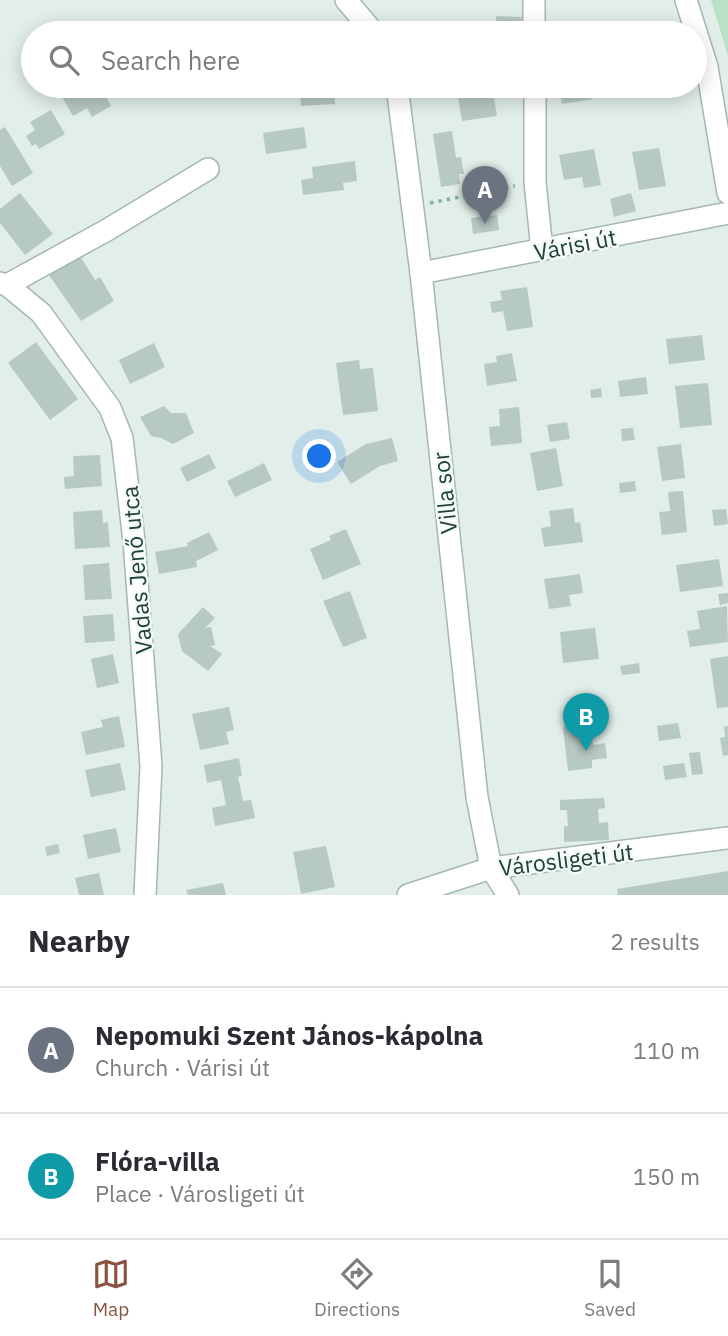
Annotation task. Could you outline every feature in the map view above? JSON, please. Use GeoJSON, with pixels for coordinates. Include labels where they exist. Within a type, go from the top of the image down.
{"type":"FeatureCollection","features":[{"type":"Feature","properties":{"kind":"street"},"geometry":{"type":"LineString","coordinates":[[346,0],[364,21]]}},
{"type":"Feature","properties":{"kind":"street"},"geometry":{"type":"LineString","coordinates":[[534,0],[534,21]]}},
{"type":"Feature","properties":{"kind":"street"},"geometry":{"type":"LineString","coordinates":[[686,0],[693,21]]}},
{"type":"Feature","properties":{"kind":"street"},"geometry":{"type":"LineString","coordinates":[[707,67],[725,152],[728,193]]}},
{"type":"Feature","properties":{"kind":"street","name":"Villa sor"},"geometry":{"type":"LineString","coordinates":[[398,98],[421,273],[477,797],[491,868],[508,895]]}},
{"type":"Feature","properties":{"kind":"street"},"geometry":{"type":"LineString","coordinates":[[535,98],[535,182],[542,250]]}},
{"type":"Feature","properties":{"kind":"street","name":"Vadas Jenő utca"},"geometry":{"type":"LineString","coordinates":[[145,895],[150,766],[134,541],[122,438],[110,408],[41,313],[4,284],[107,230],[208,169]]}},
{"type":"Feature","properties":{"kind":"street","name":"Várisi út"},"geometry":{"type":"LineString","coordinates":[[421,273],[728,213]]}},
{"type":"Feature","properties":{"kind":"street","name":"Városligeti út"},"geometry":{"type":"LineString","coordinates":[[408,895],[491,868],[728,838]]}},
{"type":"Feature","properties":{"kind":"path"},"geometry":{"type":"LineString","coordinates":[[411,207],[535,182]]}},
{"type":"Feature","properties":{"kind":"green space"},"geometry":{"type":"Polygon","coordinates":[[[711,0],[728,0],[728,56],[711,0]]]}},
{"type":"Feature","properties":{"kind":"building"},"geometry":{"type":"Polygon","coordinates":[[[496,16],[522,17],[522,21],[496,21],[496,16]]]}},
{"type":"Feature","properties":{"kind":"building"},"geometry":{"type":"Polygon","coordinates":[[[63,98],[107,98],[111,106],[92,117],[87,108],[73,116],[63,98]]]}},
{"type":"Feature","properties":{"kind":"building"},"geometry":{"type":"Polygon","coordinates":[[[301,98],[335,98],[335,104],[301,106],[301,98]]]}},
{"type":"Feature","properties":{"kind":"building"},"geometry":{"type":"Polygon","coordinates":[[[458,98],[494,98],[497,116],[462,121],[458,98]]]}},
{"type":"Feature","properties":{"kind":"building"},"geometry":{"type":"Polygon","coordinates":[[[561,98],[593,98],[593,99],[562,104],[561,98]]]}},
{"type":"Feature","properties":{"kind":"building"},"geometry":{"type":"Polygon","coordinates":[[[51,110],[65,134],[39,149],[36,144],[32,146],[26,136],[35,130],[30,122],[51,110]]]}},
{"type":"Feature","properties":{"kind":"building"},"geometry":{"type":"Polygon","coordinates":[[[5,127],[33,173],[12,186],[0,166],[0,130],[5,127]]]}},
{"type":"Feature","properties":{"kind":"building"},"geometry":{"type":"Polygon","coordinates":[[[304,127],[307,148],[266,154],[263,133],[304,127]]]}},
{"type":"Feature","properties":{"kind":"building"},"geometry":{"type":"Polygon","coordinates":[[[452,131],[456,158],[461,157],[464,174],[459,174],[460,184],[441,187],[433,134],[452,131]]]}},
{"type":"Feature","properties":{"kind":"building"},"geometry":{"type":"Polygon","coordinates":[[[659,148],[666,186],[639,190],[632,152],[659,148]]]}},
{"type":"Feature","properties":{"kind":"building"},"geometry":{"type":"Polygon","coordinates":[[[594,149],[601,185],[584,188],[582,177],[564,180],[559,155],[594,149]]]}},
{"type":"Feature","properties":{"kind":"building"},"geometry":{"type":"Polygon","coordinates":[[[355,161],[357,181],[343,183],[344,190],[303,195],[301,180],[313,178],[312,167],[355,161]]]}},
{"type":"Feature","properties":{"kind":"building"},"geometry":{"type":"Polygon","coordinates":[[[20,193],[53,234],[25,255],[0,223],[0,209],[20,193]]]}},
{"type":"Feature","properties":{"kind":"building"},"geometry":{"type":"Polygon","coordinates":[[[631,193],[636,211],[614,217],[610,199],[631,193]]]}},
{"type":"Feature","properties":{"kind":"building"},"geometry":{"type":"Polygon","coordinates":[[[497,215],[499,230],[473,234],[471,218],[497,215]]]}},
{"type":"Feature","properties":{"kind":"building"},"geometry":{"type":"Polygon","coordinates":[[[80,256],[95,280],[100,277],[114,301],[81,321],[49,275],[80,256]]]}},
{"type":"Feature","properties":{"kind":"building"},"geometry":{"type":"Polygon","coordinates":[[[527,287],[533,327],[507,331],[503,311],[492,313],[490,302],[502,300],[500,291],[527,287]]]}},
{"type":"Feature","properties":{"kind":"building"},"geometry":{"type":"Polygon","coordinates":[[[702,335],[705,360],[669,364],[666,339],[702,335]]]}},
{"type":"Feature","properties":{"kind":"building"},"geometry":{"type":"Polygon","coordinates":[[[36,342],[78,399],[50,420],[8,363],[36,342]]]}},
{"type":"Feature","properties":{"kind":"building"},"geometry":{"type":"Polygon","coordinates":[[[154,343],[165,367],[130,384],[119,360],[154,343]]]}},
{"type":"Feature","properties":{"kind":"building"},"geometry":{"type":"Polygon","coordinates":[[[512,353],[517,381],[487,386],[484,364],[497,362],[496,356],[512,353]]]}},
{"type":"Feature","properties":{"kind":"building"},"geometry":{"type":"Polygon","coordinates":[[[359,360],[360,369],[373,368],[378,411],[343,415],[336,363],[359,360]]]}},
{"type":"Feature","properties":{"kind":"building"},"geometry":{"type":"Polygon","coordinates":[[[646,377],[648,394],[620,397],[618,381],[646,377]]]}},
{"type":"Feature","properties":{"kind":"building"},"geometry":{"type":"Polygon","coordinates":[[[708,383],[712,425],[680,428],[675,386],[708,383]]]}},
{"type":"Feature","properties":{"kind":"building"},"geometry":{"type":"Polygon","coordinates":[[[601,388],[602,397],[591,398],[590,390],[601,388]]]}},
{"type":"Feature","properties":{"kind":"building"},"geometry":{"type":"Polygon","coordinates":[[[164,406],[171,413],[186,413],[194,433],[173,444],[151,436],[140,417],[164,406]]]}},
{"type":"Feature","properties":{"kind":"building"},"geometry":{"type":"Polygon","coordinates":[[[519,407],[522,443],[491,446],[489,427],[500,426],[499,409],[519,407]]]}},
{"type":"Feature","properties":{"kind":"building"},"geometry":{"type":"Polygon","coordinates":[[[567,422],[570,439],[550,442],[547,425],[567,422]]]}},
{"type":"Feature","properties":{"kind":"building"},"geometry":{"type":"Polygon","coordinates":[[[633,428],[635,440],[622,441],[621,429],[633,428]]]}},
{"type":"Feature","properties":{"kind":"building"},"geometry":{"type":"Polygon","coordinates":[[[392,438],[398,461],[380,466],[351,484],[337,462],[366,444],[392,438]]]}},
{"type":"Feature","properties":{"kind":"building"},"geometry":{"type":"Polygon","coordinates":[[[681,444],[685,478],[662,481],[657,447],[681,444]]]}},
{"type":"Feature","properties":{"kind":"building"},"geometry":{"type":"Polygon","coordinates":[[[556,448],[563,486],[537,491],[530,453],[556,448]]]}},
{"type":"Feature","properties":{"kind":"building"},"geometry":{"type":"Polygon","coordinates":[[[209,454],[216,468],[187,482],[180,468],[209,454]]]}},
{"type":"Feature","properties":{"kind":"building"},"geometry":{"type":"Polygon","coordinates":[[[100,455],[102,486],[65,489],[64,477],[74,476],[73,456],[100,455]]]}},
{"type":"Feature","properties":{"kind":"building"},"geometry":{"type":"Polygon","coordinates":[[[264,463],[272,480],[235,497],[227,481],[264,463]]]}},
{"type":"Feature","properties":{"kind":"building"},"geometry":{"type":"Polygon","coordinates":[[[635,481],[636,491],[620,493],[619,483],[635,481]]]}},
{"type":"Feature","properties":{"kind":"building"},"geometry":{"type":"Polygon","coordinates":[[[683,491],[687,532],[662,535],[659,512],[670,511],[668,492],[683,491]]]}},
{"type":"Feature","properties":{"kind":"building"},"geometry":{"type":"Polygon","coordinates":[[[573,508],[575,523],[580,522],[583,542],[544,547],[541,528],[551,526],[549,511],[573,508]]]}},
{"type":"Feature","properties":{"kind":"building"},"geometry":{"type":"Polygon","coordinates":[[[726,509],[728,524],[714,526],[712,510],[726,509]]]}},
{"type":"Feature","properties":{"kind":"building"},"geometry":{"type":"Polygon","coordinates":[[[102,510],[103,523],[108,522],[110,547],[75,549],[73,512],[102,510]]]}},
{"type":"Feature","properties":{"kind":"building"},"geometry":{"type":"Polygon","coordinates":[[[346,529],[361,564],[323,580],[310,549],[331,540],[329,536],[346,529]]]}},
{"type":"Feature","properties":{"kind":"building"},"geometry":{"type":"Polygon","coordinates":[[[209,532],[218,550],[196,561],[197,567],[159,574],[155,552],[188,546],[187,543],[209,532]]]}},
{"type":"Feature","properties":{"kind":"building"},"geometry":{"type":"Polygon","coordinates":[[[719,559],[723,586],[680,592],[676,565],[719,559]]]}},
{"type":"Feature","properties":{"kind":"building"},"geometry":{"type":"Polygon","coordinates":[[[109,563],[112,599],[85,600],[83,565],[109,563]]]}},
{"type":"Feature","properties":{"kind":"building"},"geometry":{"type":"Polygon","coordinates":[[[580,574],[583,593],[569,595],[571,606],[549,609],[544,579],[580,574]]]}},
{"type":"Feature","properties":{"kind":"building"},"geometry":{"type":"Polygon","coordinates":[[[350,591],[367,638],[343,647],[323,601],[350,591]]]}},
{"type":"Feature","properties":{"kind":"building"},"geometry":{"type":"Polygon","coordinates":[[[728,593],[728,603],[720,605],[718,594],[728,593]]]}},
{"type":"Feature","properties":{"kind":"building"},"geometry":{"type":"Polygon","coordinates":[[[727,606],[728,642],[690,647],[687,631],[700,629],[697,611],[727,606]]]}},
{"type":"Feature","properties":{"kind":"building"},"geometry":{"type":"Polygon","coordinates":[[[203,607],[215,618],[205,628],[211,627],[215,645],[210,646],[222,654],[208,671],[182,651],[178,634],[203,607]]]}},
{"type":"Feature","properties":{"kind":"building"},"geometry":{"type":"Polygon","coordinates":[[[113,614],[115,641],[85,643],[83,616],[113,614]]]}},
{"type":"Feature","properties":{"kind":"building"},"geometry":{"type":"Polygon","coordinates":[[[595,628],[599,659],[563,663],[560,632],[595,628]]]}},
{"type":"Feature","properties":{"kind":"building"},"geometry":{"type":"Polygon","coordinates":[[[113,654],[119,683],[97,688],[91,659],[113,654]]]}},
{"type":"Feature","properties":{"kind":"building"},"geometry":{"type":"Polygon","coordinates":[[[728,656],[728,707],[717,708],[710,659],[728,656]]]}},
{"type":"Feature","properties":{"kind":"building"},"geometry":{"type":"Polygon","coordinates":[[[639,663],[640,673],[622,675],[620,666],[639,663]]]}},
{"type":"Feature","properties":{"kind":"building"},"geometry":{"type":"Polygon","coordinates":[[[229,707],[234,730],[226,732],[229,744],[200,750],[192,714],[229,707]]]}},
{"type":"Feature","properties":{"kind":"building"},"geometry":{"type":"Polygon","coordinates":[[[119,716],[125,747],[86,755],[81,732],[103,727],[101,720],[119,716]]]}},
{"type":"Feature","properties":{"kind":"building"},"geometry":{"type":"Polygon","coordinates":[[[678,723],[681,738],[659,741],[657,726],[678,723]]]}},
{"type":"Feature","properties":{"kind":"building"},"geometry":{"type":"Polygon","coordinates":[[[590,724],[593,745],[605,743],[607,758],[592,760],[592,768],[568,771],[563,727],[590,724]]]}},
{"type":"Feature","properties":{"kind":"building"},"geometry":{"type":"Polygon","coordinates":[[[728,726],[728,755],[723,756],[720,738],[725,737],[724,727],[728,726]]]}},
{"type":"Feature","properties":{"kind":"building"},"geometry":{"type":"Polygon","coordinates":[[[700,752],[703,774],[692,775],[689,753],[700,752]]]}},
{"type":"Feature","properties":{"kind":"building"},"geometry":{"type":"Polygon","coordinates":[[[239,758],[242,776],[238,777],[243,801],[251,800],[255,818],[215,826],[212,808],[226,805],[221,780],[207,783],[204,765],[239,758]]]}},
{"type":"Feature","properties":{"kind":"building"},"geometry":{"type":"Polygon","coordinates":[[[120,763],[126,790],[91,797],[85,770],[120,763]]]}},
{"type":"Feature","properties":{"kind":"building"},"geometry":{"type":"Polygon","coordinates":[[[684,763],[687,777],[665,780],[663,766],[684,763]]]}},
{"type":"Feature","properties":{"kind":"building"},"geometry":{"type":"Polygon","coordinates":[[[604,798],[605,808],[598,809],[599,823],[608,822],[609,840],[564,842],[564,826],[568,826],[567,810],[560,810],[560,800],[604,798]]]}},
{"type":"Feature","properties":{"kind":"building"},"geometry":{"type":"Polygon","coordinates":[[[116,828],[121,852],[88,859],[83,835],[116,828]]]}},
{"type":"Feature","properties":{"kind":"building"},"geometry":{"type":"Polygon","coordinates":[[[58,844],[60,853],[47,856],[45,847],[58,844]]]}},
{"type":"Feature","properties":{"kind":"building"},"geometry":{"type":"Polygon","coordinates":[[[326,846],[335,887],[301,894],[293,852],[326,846]]]}},
{"type":"Feature","properties":{"kind":"building"},"geometry":{"type":"Polygon","coordinates":[[[728,871],[728,895],[618,895],[617,889],[728,871]]]}},
{"type":"Feature","properties":{"kind":"building"},"geometry":{"type":"Polygon","coordinates":[[[99,873],[104,895],[79,895],[75,878],[99,873]]]}},
{"type":"Feature","properties":{"kind":"building"},"geometry":{"type":"Polygon","coordinates":[[[223,883],[226,895],[188,895],[186,890],[223,883]]]}},
{"type":"Feature","properties":{"kind":"place","name":"Nepomuki Szent János-kápolna"},"geometry":{"type":"Point","coordinates":[485,224]}},
{"type":"Feature","properties":{"kind":"place","name":"Flóra-villa"},"geometry":{"type":"Point","coordinates":[586,751]}}]}
